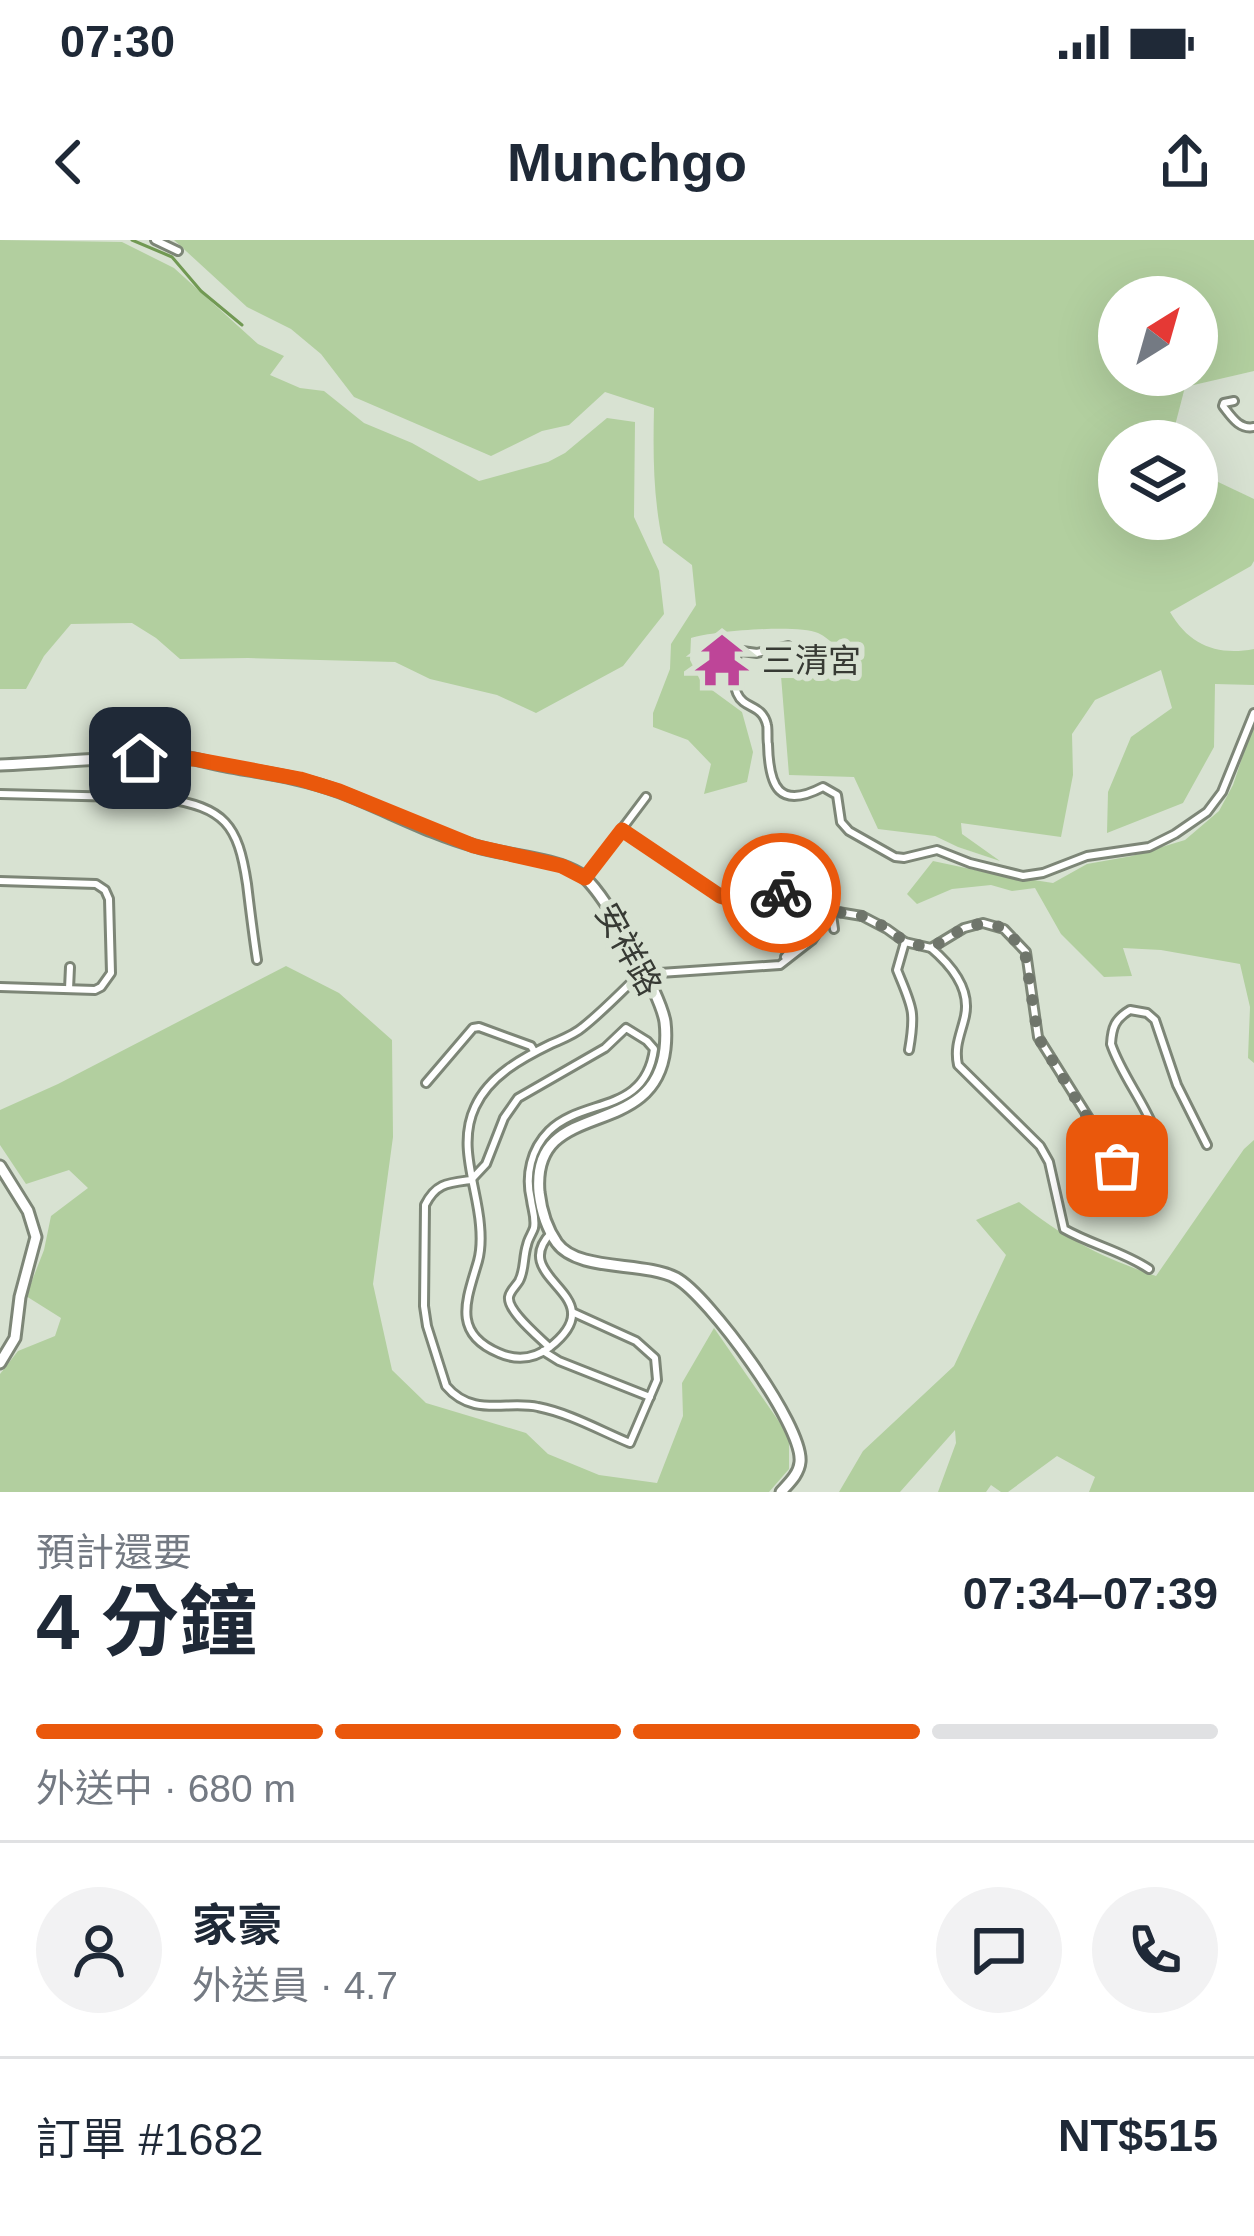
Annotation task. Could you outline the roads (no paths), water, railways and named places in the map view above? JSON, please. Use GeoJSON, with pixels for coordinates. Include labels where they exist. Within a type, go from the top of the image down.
{"type":"FeatureCollection","features":[{"type":"Feature","properties":{"kind":"street"},"geometry":{"type":"LineString","coordinates":[[155,240],[178,250]]}},
{"type":"Feature","properties":{"kind":"street"},"geometry":{"type":"LineString","coordinates":[[1234,401],[1223,406],[1238,424],[1254,427]]}},
{"type":"Feature","properties":{"kind":"street"},"geometry":{"type":"LineString","coordinates":[[788,646],[742,650],[735,660],[735,694],[742,704],[762,714],[772,776],[782,795],[804,797],[823,787],[837,795],[841,822],[849,831],[895,857],[937,850],[1023,876],[1087,856],[1149,847],[1207,812],[1222,792],[1254,713]]}},
{"type":"Feature","properties":{"kind":"street","name":"安祥路"},"geometry":{"type":"LineString","coordinates":[[0,765],[181,758],[300,779],[474,846],[562,866],[585,878],[656,993],[665,1023],[665,1052],[658,1072],[626,1108],[560,1134],[546,1149],[539,1186],[551,1233]]}},
{"type":"Feature","properties":{"kind":"street"},"geometry":{"type":"LineString","coordinates":[[0,794],[164,798],[185,801],[221,818],[231,826],[242,849],[257,960]]}},
{"type":"Feature","properties":{"kind":"street"},"geometry":{"type":"LineString","coordinates":[[585,878],[646,797]]}},
{"type":"Feature","properties":{"kind":"street"},"geometry":{"type":"LineString","coordinates":[[622,830],[720,896],[736,901],[803,893],[832,911],[862,916],[905,942],[931,948],[950,966],[967,997],[956,1042],[958,1065],[1040,1146],[1049,1162],[1064,1229],[1127,1254],[1149,1269]]}},
{"type":"Feature","properties":{"kind":"street"},"geometry":{"type":"LineString","coordinates":[[0,881],[95,884],[105,890],[110,907],[111,973],[95,990],[0,987]]}},
{"type":"Feature","properties":{"kind":"street"},"geometry":{"type":"LineString","coordinates":[[832,911],[834,929]]}},
{"type":"Feature","properties":{"kind":"street"},"geometry":{"type":"LineString","coordinates":[[781,1492],[797,1474],[800,1462],[795,1432],[701,1298],[673,1277],[570,1255],[551,1233],[541,1247],[540,1263],[564,1289],[572,1312],[568,1330],[531,1358],[512,1359],[472,1334],[464,1312],[480,1256],[480,1223],[467,1143],[475,1107],[492,1084],[515,1062],[580,1030],[637,977],[780,965],[812,940],[832,911]]}},
{"type":"Feature","properties":{"kind":"street"},"geometry":{"type":"LineString","coordinates":[[931,948],[964,928],[983,923],[1004,928],[1025,952],[1038,1037],[1126,1178],[1136,1184],[1162,1168],[1158,1139],[1112,1044],[1112,1028],[1130,1010],[1147,1012],[1155,1020],[1177,1085],[1208,1145]]}},
{"type":"Feature","properties":{"kind":"street"},"geometry":{"type":"LineString","coordinates":[[905,942],[897,970],[909,993],[914,1018],[909,1050]]}},
{"type":"Feature","properties":{"kind":"street"},"geometry":{"type":"LineString","coordinates":[[69,989],[70,967]]}},
{"type":"Feature","properties":{"kind":"street"},"geometry":{"type":"LineString","coordinates":[[426,1083],[472,1028],[531,1046],[535,1052]]}},
{"type":"Feature","properties":{"kind":"street"},"geometry":{"type":"LineString","coordinates":[[572,1312],[636,1341],[655,1358],[657,1380],[650,1397],[630,1443],[542,1407],[489,1406],[452,1394],[424,1306],[425,1205],[442,1184],[471,1180],[483,1170],[504,1118],[524,1092],[598,1052],[626,1028],[650,1044],[652,1062],[618,1101],[563,1120],[549,1131],[531,1163],[528,1183],[534,1229],[521,1277],[509,1300],[559,1361],[650,1397]]}},
{"type":"Feature","properties":{"kind":"street"},"geometry":{"type":"LineString","coordinates":[[0,1166],[28,1211],[36,1237],[15,1338],[0,1363]]}},
{"type":"Feature","properties":{"kind":"waterway"},"geometry":{"type":"LineString","coordinates":[[132,240],[172,257],[201,291],[242,325]]}},
{"type":"Feature","properties":{"kind":"place","name":"三清宮"},"geometry":{"type":"Point","coordinates":[722,660]}}]}
